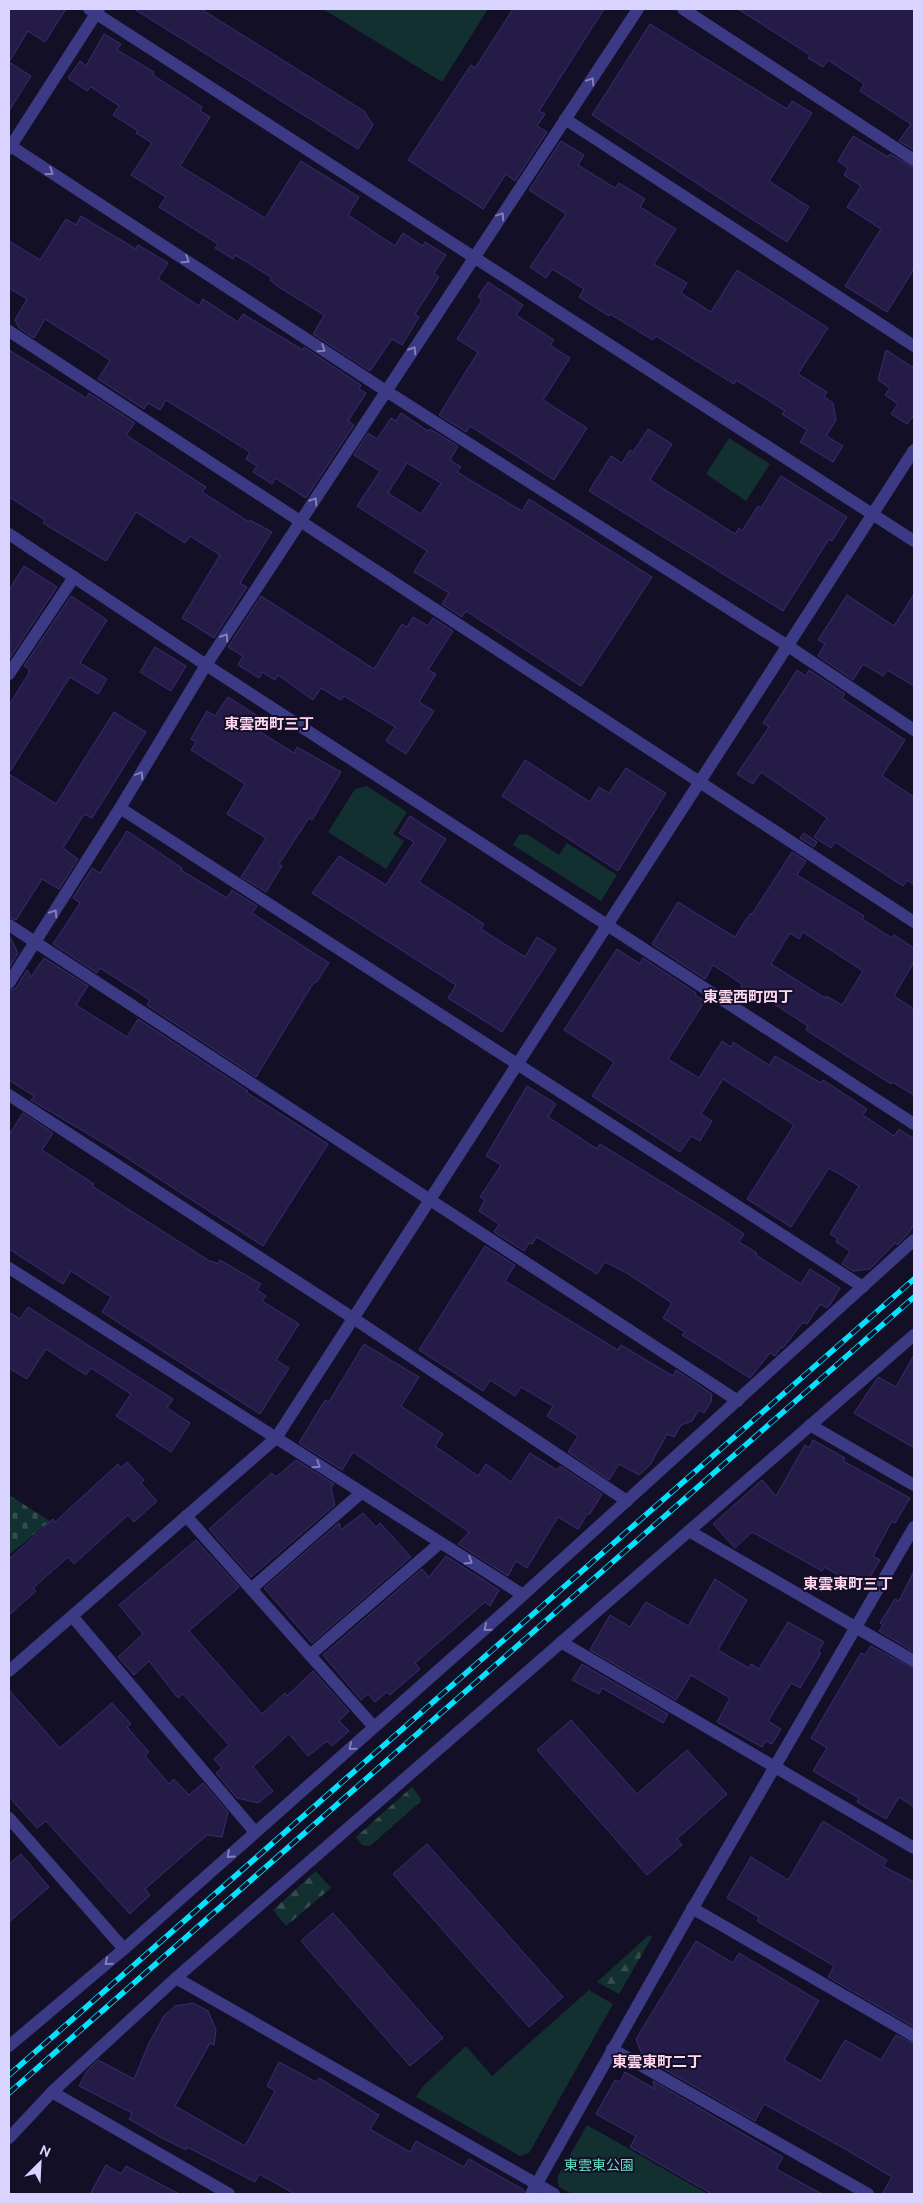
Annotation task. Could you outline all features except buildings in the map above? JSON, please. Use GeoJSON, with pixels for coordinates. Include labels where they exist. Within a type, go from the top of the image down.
{"type":"FeatureCollection","features":[{"type":"Feature","properties":{"kind":"street"},"geometry":{"type":"LineString","coordinates":[[9,983],[120,808],[206,666],[638,9]]}},
{"type":"Feature","properties":{"kind":"street"},"geometry":{"type":"LineString","coordinates":[[683,9],[914,160]]}},
{"type":"Feature","properties":{"kind":"street"},"geometry":{"type":"LineString","coordinates":[[914,542],[95,10],[9,147],[386,391],[788,646],[914,730]]}},
{"type":"Feature","properties":{"kind":"street"},"geometry":{"type":"LineString","coordinates":[[565,119],[914,346]]}},
{"type":"Feature","properties":{"kind":"street"},"geometry":{"type":"LineString","coordinates":[[9,331],[914,922]]}},
{"type":"Feature","properties":{"kind":"street"},"geometry":{"type":"LineString","coordinates":[[9,1671],[276,1438],[914,450]]}},
{"type":"Feature","properties":{"kind":"street"},"geometry":{"type":"LineString","coordinates":[[9,534],[206,666],[608,924],[914,1124]]}},
{"type":"Feature","properties":{"kind":"street"},"geometry":{"type":"LineString","coordinates":[[9,674],[74,577]]}},
{"type":"Feature","properties":{"kind":"street"},"geometry":{"type":"LineString","coordinates":[[120,808],[863,1287]]}},
{"type":"Feature","properties":{"kind":"street"},"geometry":{"type":"LineString","coordinates":[[9,925],[738,1400]]}},
{"type":"Feature","properties":{"kind":"street"},"geometry":{"type":"LineString","coordinates":[[9,1095],[353,1318],[627,1501]]}},
{"type":"Feature","properties":{"kind":"street"},"geometry":{"type":"LineString","coordinates":[[9,2046],[124,1949],[523,1595],[914,1240]]}},
{"type":"Feature","properties":{"kind":"street"},"geometry":{"type":"LineString","coordinates":[[9,1268],[523,1595]]}},
{"type":"Feature","properties":{"kind":"street"},"geometry":{"type":"LineString","coordinates":[[9,2138],[52,2092],[176,1978],[914,1335]]}},
{"type":"Feature","properties":{"kind":"street"},"geometry":{"type":"LineString","coordinates":[[810,1425],[914,1486]]}},
{"type":"Feature","properties":{"kind":"street"},"geometry":{"type":"LineString","coordinates":[[251,1589],[361,1493]]}},
{"type":"Feature","properties":{"kind":"street"},"geometry":{"type":"LineString","coordinates":[[186,1516],[374,1727]]}},
{"type":"Feature","properties":{"kind":"street"},"geometry":{"type":"LineString","coordinates":[[534,2189],[692,1908],[914,1526]]}},
{"type":"Feature","properties":{"kind":"street"},"geometry":{"type":"LineString","coordinates":[[689,1531],[914,1661]]}},
{"type":"Feature","properties":{"kind":"street"},"geometry":{"type":"LineString","coordinates":[[310,1655],[440,1543]]}},
{"type":"Feature","properties":{"kind":"street"},"geometry":{"type":"LineString","coordinates":[[72,1616],[255,1832]]}},
{"type":"Feature","properties":{"kind":"street"},"geometry":{"type":"LineString","coordinates":[[561,1642],[914,1848]]}},
{"type":"Feature","properties":{"kind":"street"},"geometry":{"type":"LineString","coordinates":[[9,1818],[124,1949]]}},
{"type":"Feature","properties":{"kind":"street"},"geometry":{"type":"LineString","coordinates":[[692,1908],[914,2036]]}},
{"type":"Feature","properties":{"kind":"street"},"geometry":{"type":"LineString","coordinates":[[176,1978],[534,2189],[554,2194]]}},
{"type":"Feature","properties":{"kind":"street"},"geometry":{"type":"LineString","coordinates":[[612,2048],[868,2194]]}},
{"type":"Feature","properties":{"kind":"street"},"geometry":{"type":"LineString","coordinates":[[52,2092],[229,2194]]}},
{"type":"Feature","properties":{"kind":"green space"},"geometry":{"type":"Polygon","coordinates":[[[323,9],[488,9],[442,82],[323,9]]]}},
{"type":"Feature","properties":{"kind":"green space"},"geometry":{"type":"Polygon","coordinates":[[[729,438],[770,464],[746,501],[706,474],[729,438]]]}},
{"type":"Feature","properties":{"kind":"green space"},"geometry":{"type":"Polygon","coordinates":[[[367,786],[407,812],[393,834],[404,841],[386,869],[328,832],[355,789],[367,786]]]}},
{"type":"Feature","properties":{"kind":"green space"},"geometry":{"type":"Polygon","coordinates":[[[527,834],[559,855],[567,843],[617,875],[601,901],[513,845],[519,835],[527,834]]]}},
{"type":"Feature","properties":{"kind":"green space"},"geometry":{"type":"Polygon","coordinates":[[[9,1495],[50,1521],[9,1555],[9,1495]]]}},
{"type":"Feature","properties":{"kind":"green space"},"geometry":{"type":"Polygon","coordinates":[[[412,1787],[422,1800],[370,1846],[362,1845],[356,1837],[412,1787]]]}},
{"type":"Feature","properties":{"kind":"green space"},"geometry":{"type":"Polygon","coordinates":[[[316,1871],[331,1888],[286,1926],[273,1910],[316,1871]]]}},
{"type":"Feature","properties":{"kind":"green space"},"geometry":{"type":"Polygon","coordinates":[[[649,1935],[652,1937],[619,1994],[597,1982],[649,1935]]]}},
{"type":"Feature","properties":{"kind":"green space"},"geometry":{"type":"Polygon","coordinates":[[[589,1990],[613,2004],[529,2153],[520,2156],[416,2097],[423,2086],[466,2046],[492,2076],[589,1990]]]}},
{"type":"Feature","properties":{"kind":"green space","name":"東雲東公園"},"geometry":{"type":"Polygon","coordinates":[[[587,2125],[708,2194],[572,2194],[559,2187],[557,2178],[587,2125]]]}},
{"type":"Feature","properties":{"kind":"railway"},"geometry":{"type":"LineString","coordinates":[[9,2075],[914,1279]]}},
{"type":"Feature","properties":{"kind":"railway"},"geometry":{"type":"LineString","coordinates":[[9,2093],[914,1297]]}},
{"type":"Feature","properties":{"kind":"district","name":"東雲西町三丁"},"geometry":{"type":"Point","coordinates":[269,723]}},
{"type":"Feature","properties":{"kind":"district","name":"東雲西町四丁"},"geometry":{"type":"Point","coordinates":[748,996]}},
{"type":"Feature","properties":{"kind":"district","name":"東雲東町三丁"},"geometry":{"type":"Point","coordinates":[848,1583]}},
{"type":"Feature","properties":{"kind":"district","name":"東雲東町二丁"},"geometry":{"type":"Point","coordinates":[657,2061]}}]}
